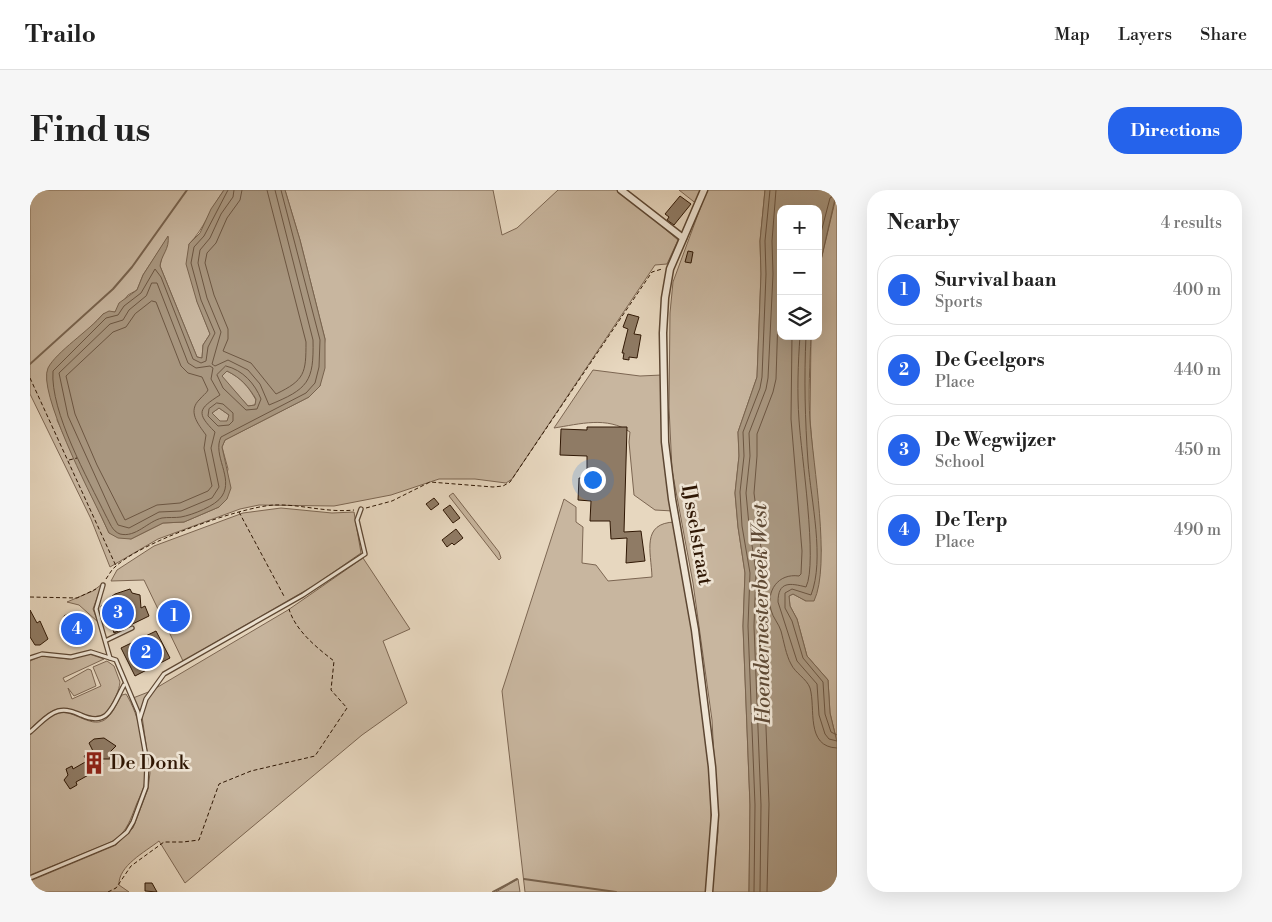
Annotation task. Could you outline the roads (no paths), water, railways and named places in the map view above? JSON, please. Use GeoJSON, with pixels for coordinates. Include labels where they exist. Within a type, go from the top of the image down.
{"type":"FeatureCollection","features":[{"type":"Feature","properties":{"kind":"street"},"geometry":{"type":"LineString","coordinates":[[621,190],[683,238]]}},
{"type":"Feature","properties":{"kind":"street","name":"IJsselstraat"},"geometry":{"type":"LineString","coordinates":[[704,190],[670,269],[665,298],[664,324],[665,442],[672,499],[695,630],[712,767],[715,814],[709,892]]}},
{"type":"Feature","properties":{"kind":"lane"},"geometry":{"type":"LineString","coordinates":[[140,718],[146,699],[164,674],[287,604],[365,554],[357,520],[360,509]]}},
{"type":"Feature","properties":{"kind":"lane"},"geometry":{"type":"LineString","coordinates":[[103,585],[96,609],[110,658]]}},
{"type":"Feature","properties":{"kind":"lane"},"geometry":{"type":"LineString","coordinates":[[106,640],[132,628]]}},
{"type":"Feature","properties":{"kind":"lane"},"geometry":{"type":"LineString","coordinates":[[30,658],[42,654],[71,657],[89,652],[116,660],[124,679],[124,684],[140,718],[148,780],[129,830],[110,845],[30,878]]}},
{"type":"Feature","properties":{"kind":"lane"},"geometry":{"type":"LineString","coordinates":[[30,732],[48,716],[59,711],[71,712],[90,719],[103,718],[109,713],[124,684]]}},
{"type":"Feature","properties":{"kind":"water"},"geometry":{"type":"Polygon","coordinates":[[[224,190],[285,190],[300,240],[325,339],[325,368],[320,386],[309,397],[225,440],[222,447],[231,488],[227,499],[219,507],[184,522],[163,523],[131,539],[118,538],[109,533],[66,442],[50,398],[47,380],[48,368],[58,355],[103,314],[109,311],[115,312],[119,303],[137,290],[143,275],[168,236],[168,245],[160,266],[197,357],[202,358],[203,345],[210,334],[197,302],[186,264],[189,244],[200,233],[211,209],[224,190]],[[227,371],[222,376],[248,406],[255,405],[256,399],[247,386],[227,371]],[[219,408],[212,413],[220,421],[227,421],[229,415],[219,408]]]}},
{"type":"Feature","properties":{"kind":"water","name":"Hoendernesterbeek West"},"geometry":{"type":"Polygon","coordinates":[[[765,190],[837,190],[822,256],[822,205],[777,205],[777,340],[811,340],[809,410],[819,514],[821,564],[819,585],[814,601],[806,601],[793,594],[789,596],[790,606],[797,619],[807,656],[828,680],[830,713],[837,742],[837,892],[749,892],[750,805],[743,626],[745,573],[735,493],[739,456],[738,432],[757,377],[761,274],[760,241],[765,190]]]}},
{"type":"Feature","properties":{"kind":"waterway"},"geometry":{"type":"LineString","coordinates":[[30,364],[113,289],[132,267],[187,190]]}},
{"type":"Feature","properties":{"kind":"waterway"},"geometry":{"type":"LineString","coordinates":[[493,892],[517,879]]}},
{"type":"Feature","properties":{"kind":"waterway"},"geometry":{"type":"LineString","coordinates":[[524,879],[616,892]]}},
{"type":"Feature","properties":{"kind":"place","name":"De Wegwijzer"},"geometry":{"type":"Point","coordinates":[118,613]}},
{"type":"Feature","properties":{"kind":"place","name":"Survival baan"},"geometry":{"type":"Point","coordinates":[174,616]}},
{"type":"Feature","properties":{"kind":"place","name":"De Terp"},"geometry":{"type":"Point","coordinates":[77,629]}},
{"type":"Feature","properties":{"kind":"place","name":"De Geelgors"},"geometry":{"type":"Point","coordinates":[146,653]}},
{"type":"Feature","properties":{"kind":"place","name":"De Donk"},"geometry":{"type":"Point","coordinates":[94,763]}}]}
